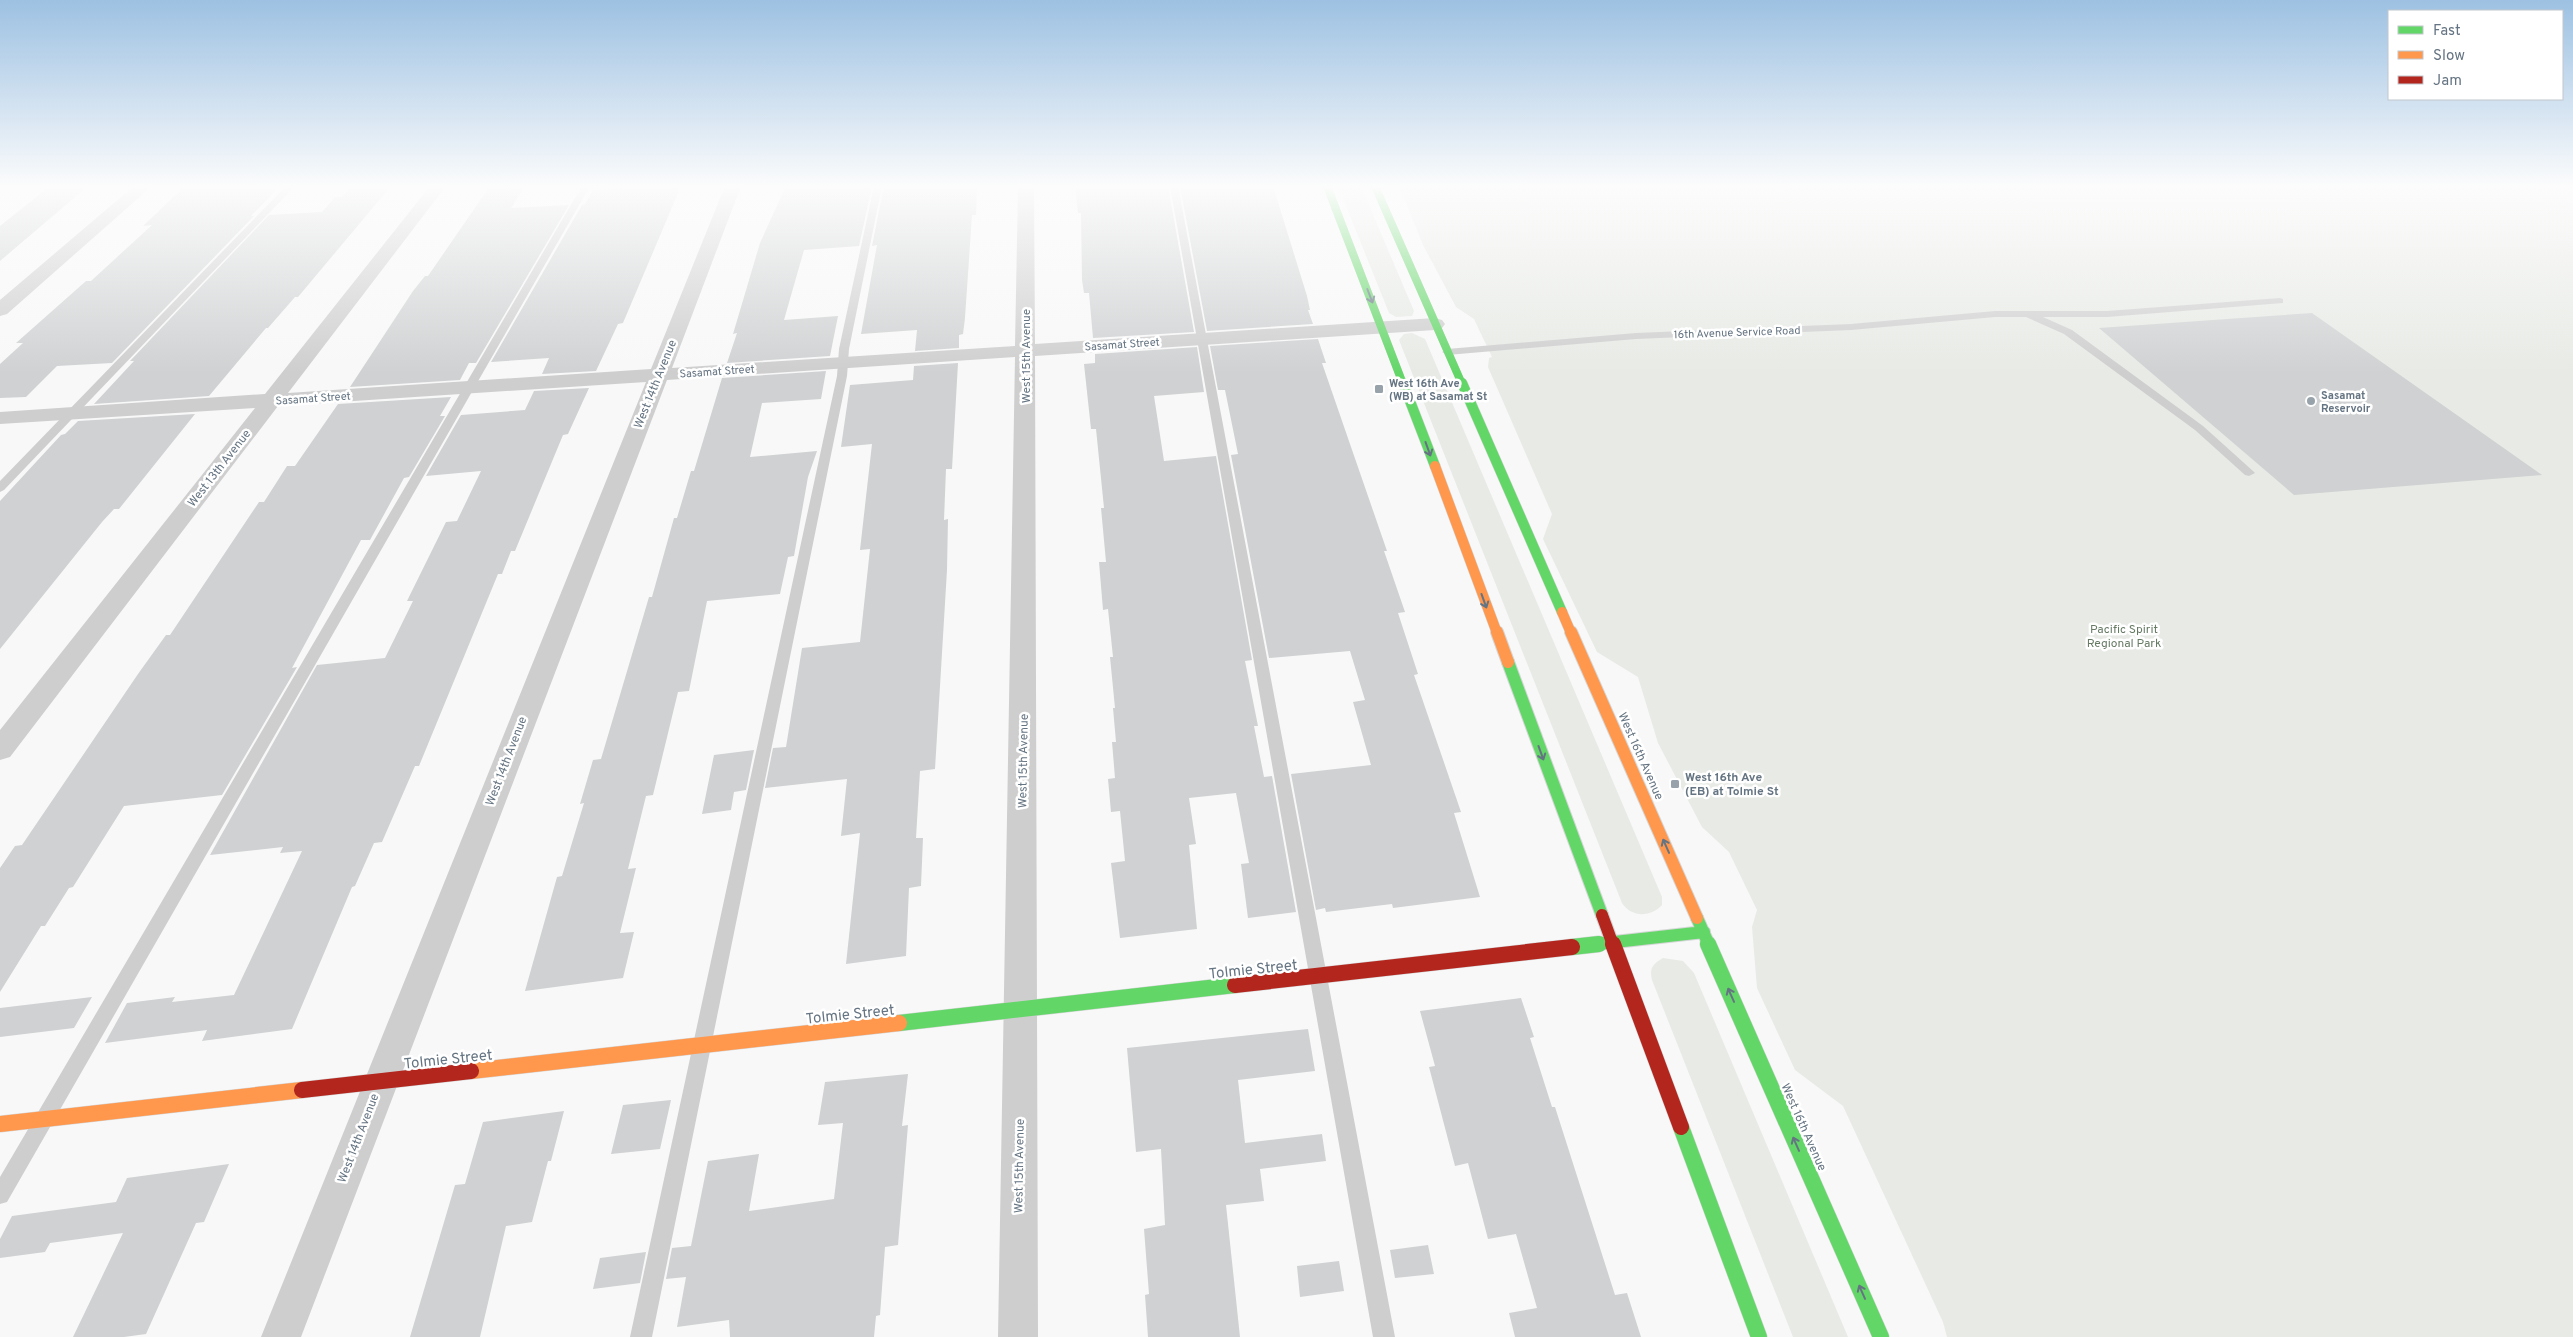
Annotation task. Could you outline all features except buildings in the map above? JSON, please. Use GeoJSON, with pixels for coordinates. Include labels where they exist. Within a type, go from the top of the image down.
{"type":"FeatureCollection","features":[{"type":"Feature","properties":{"kind":"main road"},"geometry":{"type":"LineString","coordinates":[[1352,248],[1383,327],[1760,1337]]}},
{"type":"Feature","properties":{"kind":"main road","name":"West 16th Avenue"},"geometry":{"type":"LineString","coordinates":[[1402,248],[1881,1337]]}},
{"type":"Feature","properties":{"kind":"main road","name":"Tolmie Street"},"geometry":{"type":"LineString","coordinates":[[0,1124],[1021,1011],[1704,932]]}},
{"type":"Feature","properties":{"kind":"street"},"geometry":{"type":"LineString","coordinates":[[0,310],[72,248]]}},
{"type":"Feature","properties":{"kind":"street","name":"West 13th Avenue"},"geometry":{"type":"LineString","coordinates":[[0,750],[390,248]]}},
{"type":"Feature","properties":{"kind":"street","name":"West 14th Avenue"},"geometry":{"type":"LineString","coordinates":[[280,1337],[708,248]]}},
{"type":"Feature","properties":{"kind":"street","name":"West 15th Avenue"},"geometry":{"type":"LineString","coordinates":[[1018,1337],[1026,248]]}},
{"type":"Feature","properties":{"kind":"street","name":"Sasamat Street"},"geometry":{"type":"LineString","coordinates":[[0,418],[1435,324]]}},
{"type":"Feature","properties":{"kind":"lane"},"geometry":{"type":"LineString","coordinates":[[0,488],[231,248]]}},
{"type":"Feature","properties":{"kind":"lane"},"geometry":{"type":"LineString","coordinates":[[0,1195],[550,248]]}},
{"type":"Feature","properties":{"kind":"lane"},"geometry":{"type":"LineString","coordinates":[[641,1337],[866,248]]}},
{"type":"Feature","properties":{"kind":"lane"},"geometry":{"type":"LineString","coordinates":[[1186,248],[1320,977],[1384,1337]]}},
{"type":"Feature","properties":{"kind":"lane","name":"16th Avenue Service Road"},"geometry":{"type":"LineString","coordinates":[[1447,352],[1636,336],[1850,327],[1995,314],[2107,314],[2280,301]]}},
{"type":"Feature","properties":{"kind":"lane"},"geometry":{"type":"LineString","coordinates":[[2027,314],[2068,332],[2198,428],[2249,473]]}},
{"type":"Feature","properties":{"kind":"green space"},"geometry":{"type":"Polygon","coordinates":[[[1363,248],[1387,248],[1414,311],[1412,316],[1396,317],[1389,313],[1363,248]]]}},
{"type":"Feature","properties":{"kind":"green space","name":"Pacific Spirit Regional Park"},"geometry":{"type":"Polygon","coordinates":[[[1425,248],[2573,248],[2573,1337],[1947,1337],[1943,1322],[1843,1106],[1795,1070],[1757,988],[1752,927],[1757,910],[1729,852],[1702,827],[1658,743],[1638,677],[1597,652],[1543,539],[1552,514],[1488,367],[1489,358],[1492,357],[1474,319],[1456,307],[1425,248]]]}},
{"type":"Feature","properties":{"kind":"green space"},"geometry":{"type":"Polygon","coordinates":[[[1412,333],[1425,339],[1662,897],[1662,905],[1653,912],[1647,914],[1636,913],[1626,908],[1622,903],[1399,340],[1404,334],[1412,333]]]}},
{"type":"Feature","properties":{"kind":"green space"},"geometry":{"type":"Polygon","coordinates":[[[1663,958],[1683,961],[1694,973],[1848,1337],[1793,1337],[1652,980],[1651,972],[1653,967],[1663,958]]]}},
{"type":"Feature","properties":{"kind":"traffic: fast"},"geometry":{"type":"LineString","coordinates":[[1351,248],[1435,466]]}},
{"type":"Feature","properties":{"kind":"traffic: fast"},"geometry":{"type":"LineString","coordinates":[[1402,248],[1562,612]]}},
{"type":"Feature","properties":{"kind":"traffic: fast"},"geometry":{"type":"LineString","coordinates":[[1508,662],[1602,915]]}},
{"type":"Feature","properties":{"kind":"traffic: fast"},"geometry":{"type":"LineString","coordinates":[[1697,918],[1881,1337]]}},
{"type":"Feature","properties":{"kind":"traffic: fast"},"geometry":{"type":"LineString","coordinates":[[1572,947],[1704,932]]}},
{"type":"Feature","properties":{"kind":"traffic: fast"},"geometry":{"type":"LineString","coordinates":[[899,1023],[1235,985]]}},
{"type":"Feature","properties":{"kind":"traffic: fast"},"geometry":{"type":"LineString","coordinates":[[1681,1127],[1759,1337]]}},
{"type":"Feature","properties":{"kind":"traffic: slow"},"geometry":{"type":"LineString","coordinates":[[1435,466],[1508,662]]}},
{"type":"Feature","properties":{"kind":"traffic: slow"},"geometry":{"type":"LineString","coordinates":[[1562,612],[1697,918]]}},
{"type":"Feature","properties":{"kind":"traffic: slow"},"geometry":{"type":"LineString","coordinates":[[471,1071],[899,1023]]}},
{"type":"Feature","properties":{"kind":"traffic: slow"},"geometry":{"type":"LineString","coordinates":[[0,1124],[302,1090]]}},
{"type":"Feature","properties":{"kind":"traffic: jam"},"geometry":{"type":"LineString","coordinates":[[1602,915],[1681,1127]]}},
{"type":"Feature","properties":{"kind":"traffic: jam"},"geometry":{"type":"LineString","coordinates":[[1235,985],[1572,947]]}},
{"type":"Feature","properties":{"kind":"traffic: jam"},"geometry":{"type":"LineString","coordinates":[[302,1090],[471,1071]]}},
{"type":"Feature","properties":{"kind":"place","name":"West 16th Ave (WB) at Sasamat St"},"geometry":{"type":"Point","coordinates":[1379,389]}},
{"type":"Feature","properties":{"kind":"place","name":"Sasamat Reservoir"},"geometry":{"type":"Point","coordinates":[2311,401]}},
{"type":"Feature","properties":{"kind":"place","name":"West 16th Ave (EB) at Tolmie St"},"geometry":{"type":"Point","coordinates":[1675,784]}}]}
